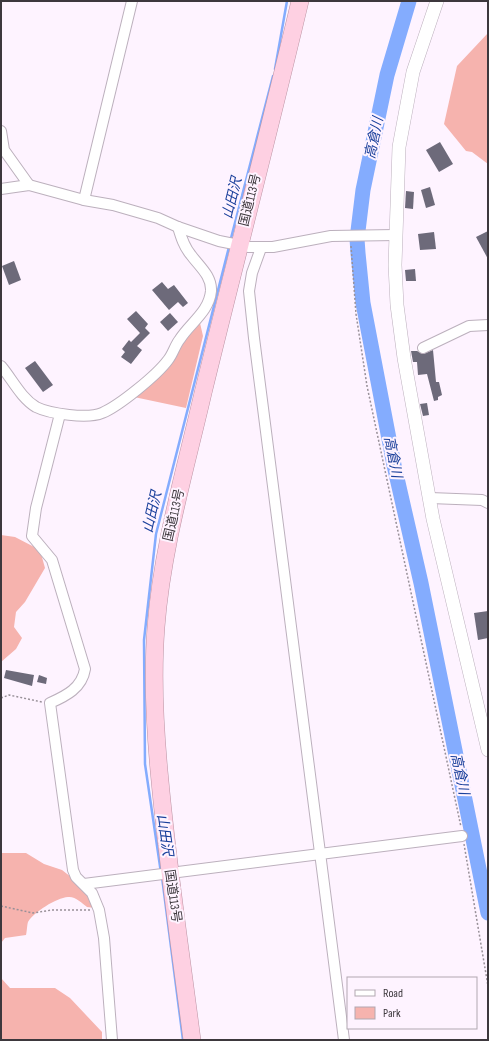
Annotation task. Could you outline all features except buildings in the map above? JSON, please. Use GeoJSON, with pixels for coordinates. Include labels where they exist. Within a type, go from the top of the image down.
{"type":"FeatureCollection","features":[{"type":"Feature","properties":{"kind":"highway","name":"国道113号"},"geometry":{"type":"LineString","coordinates":[[192,1040],[170,873],[156,746],[154,683],[156,628],[163,568],[174,512],[300,1]]}},
{"type":"Feature","properties":{"kind":"street"},"geometry":{"type":"LineString","coordinates":[[84,200],[132,1]]}},
{"type":"Feature","properties":{"kind":"street"},"geometry":{"type":"LineString","coordinates":[[437,1],[413,72],[399,147],[395,265],[397,305],[404,358],[433,519],[488,750]]}},
{"type":"Feature","properties":{"kind":"street"},"geometry":{"type":"LineString","coordinates":[[1,131],[4,150],[29,186]]}},
{"type":"Feature","properties":{"kind":"street"},"geometry":{"type":"LineString","coordinates":[[1,189],[29,186],[84,200],[136,210],[158,218],[178,228],[219,241],[261,248],[331,236],[396,235]]}},
{"type":"Feature","properties":{"kind":"street"},"geometry":{"type":"LineString","coordinates":[[1,366],[18,390],[36,407],[60,414],[94,416],[102,414],[117,404],[168,360],[184,332],[201,315],[207,304],[211,291],[209,283],[203,268],[191,255],[182,241],[178,228]]}},
{"type":"Feature","properties":{"kind":"street"},"geometry":{"type":"LineString","coordinates":[[261,248],[252,273],[250,299],[344,1040]]}},
{"type":"Feature","properties":{"kind":"street"},"geometry":{"type":"LineString","coordinates":[[423,348],[470,326],[488,325]]}},
{"type":"Feature","properties":{"kind":"street"},"geometry":{"type":"LineString","coordinates":[[60,414],[36,508],[32,536],[52,560],[86,669],[80,684],[72,691],[50,703],[73,870],[76,877],[92,893],[99,910],[104,938],[112,1040]]}},
{"type":"Feature","properties":{"kind":"street"},"geometry":{"type":"LineString","coordinates":[[430,498],[486,499]]}},
{"type":"Feature","properties":{"kind":"street"},"geometry":{"type":"LineString","coordinates":[[84,884],[462,836]]}},
{"type":"Feature","properties":{"kind":"path"},"geometry":{"type":"LineString","coordinates":[[351,236],[356,314],[367,386],[459,819]]}},
{"type":"Feature","properties":{"kind":"path"},"geometry":{"type":"LineString","coordinates":[[1,698],[9,695],[50,703]]}},
{"type":"Feature","properties":{"kind":"path"},"geometry":{"type":"LineString","coordinates":[[462,836],[488,986]]}},
{"type":"Feature","properties":{"kind":"path"},"geometry":{"type":"LineString","coordinates":[[1,906],[33,913],[52,910],[99,910]]}},
{"type":"Feature","properties":{"kind":"green space"},"geometry":{"type":"Polygon","coordinates":[[[488,33],[488,164],[472,152],[466,151],[444,124],[457,66],[488,33]]]}},
{"type":"Feature","properties":{"kind":"green space"},"geometry":{"type":"Polygon","coordinates":[[[200,323],[203,336],[186,408],[134,397],[169,368],[180,346],[200,323]]]}},
{"type":"Feature","properties":{"kind":"green space"},"geometry":{"type":"Polygon","coordinates":[[[1,535],[15,537],[40,550],[45,568],[25,602],[16,612],[14,627],[22,638],[16,649],[1,662],[1,535]]]}},
{"type":"Feature","properties":{"kind":"green space"},"geometry":{"type":"Polygon","coordinates":[[[1,853],[26,853],[44,864],[62,870],[80,884],[91,897],[95,908],[87,907],[71,897],[63,898],[40,910],[31,918],[28,922],[26,935],[5,938],[1,943],[1,853]]]}},
{"type":"Feature","properties":{"kind":"green space"},"geometry":{"type":"Polygon","coordinates":[[[1,978],[10,988],[55,988],[70,998],[102,1032],[102,1040],[1,1040],[1,978]]]}},
{"type":"Feature","properties":{"kind":"waterway","name":"山田沢"},"geometry":{"type":"LineString","coordinates":[[275,69],[287,1]]}},
{"type":"Feature","properties":{"kind":"waterway","name":"高倉川"},"geometry":{"type":"LineString","coordinates":[[409,1],[387,75],[363,190],[357,239],[358,253],[363,303],[394,465],[421,583],[488,913]]}},
{"type":"Feature","properties":{"kind":"waterway","name":"山田沢"},"geometry":{"type":"LineString","coordinates":[[230,242],[273,76]]}},
{"type":"Feature","properties":{"kind":"waterway","name":"山田沢"},"geometry":{"type":"LineString","coordinates":[[161,873],[145,764],[144,640],[156,534],[229,247]]}},
{"type":"Feature","properties":{"kind":"waterway","name":"山田沢"},"geometry":{"type":"LineString","coordinates":[[162,877],[183,1040]]}}]}
